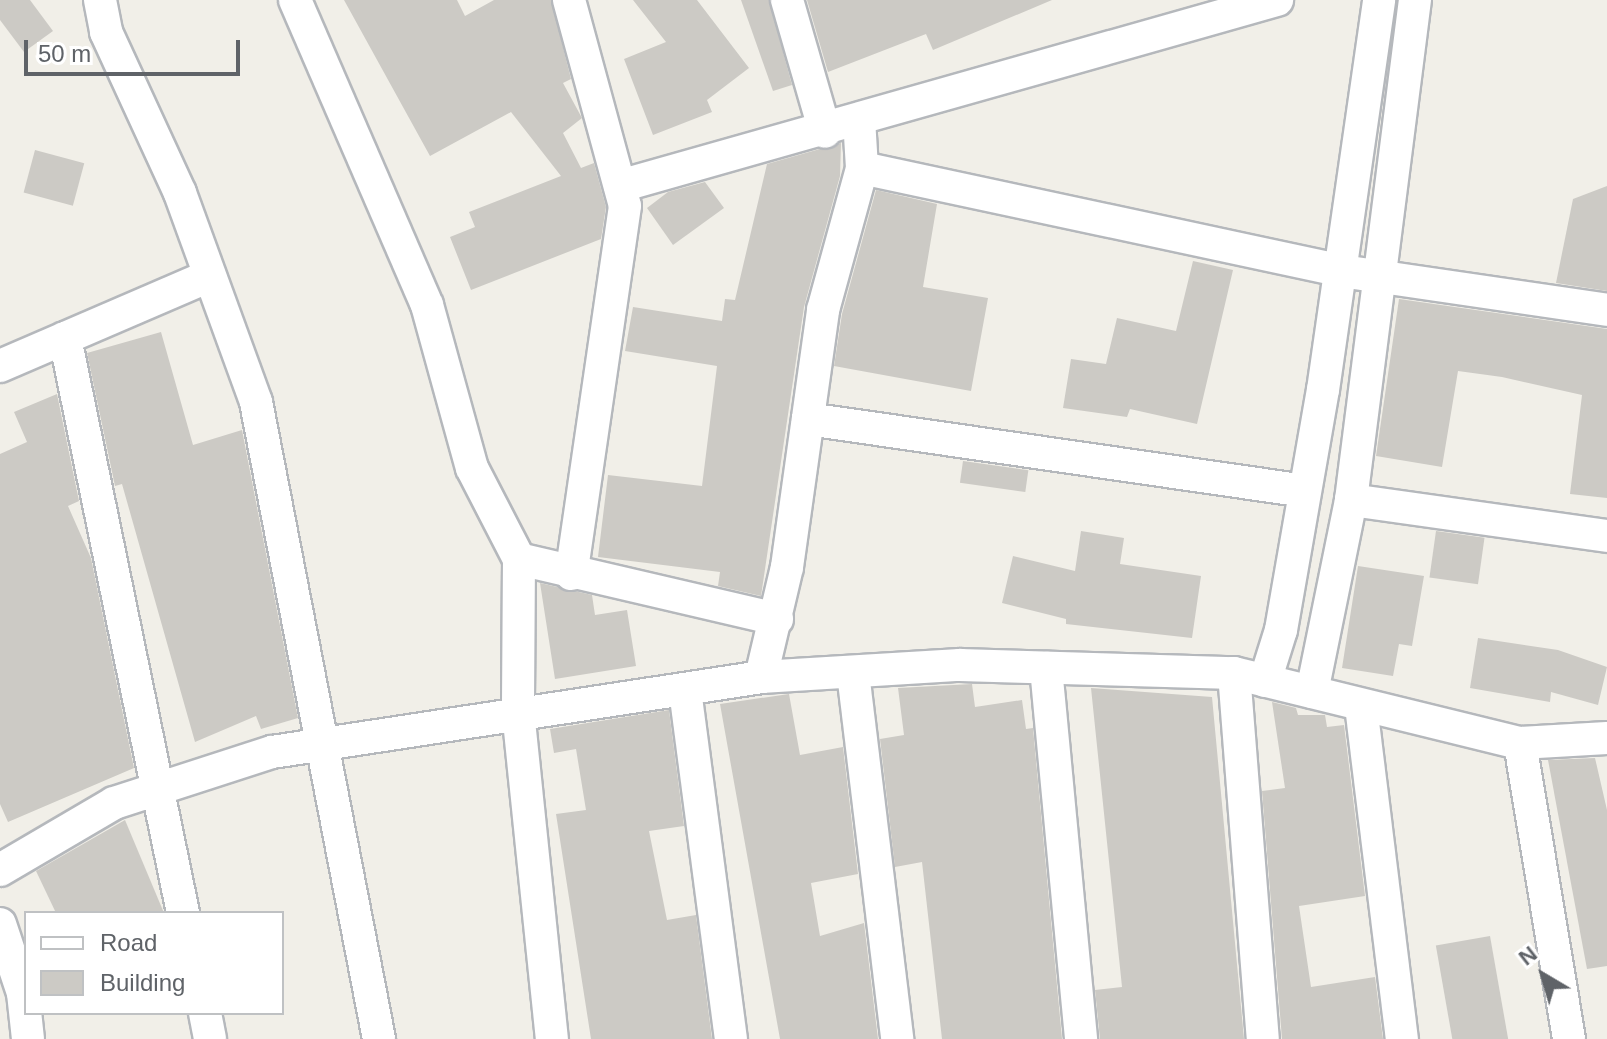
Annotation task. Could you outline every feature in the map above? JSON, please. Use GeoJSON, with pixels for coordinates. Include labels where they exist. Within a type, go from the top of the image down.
{"type":"FeatureCollection","features":[{"type":"Feature","properties":{"kind":"street"},"geometry":{"type":"LineString","coordinates":[[100,0],[106,32],[180,193],[256,402],[327,744],[379,1039]]}},
{"type":"Feature","properties":{"kind":"street"},"geometry":{"type":"LineString","coordinates":[[295,0],[427,305],[472,468],[519,559],[518,711],[552,1039]]}},
{"type":"Feature","properties":{"kind":"street"},"geometry":{"type":"LineString","coordinates":[[569,0],[620,186],[624,226],[571,574]]}},
{"type":"Feature","properties":{"kind":"street"},"geometry":{"type":"LineString","coordinates":[[787,0],[825,132]]}},
{"type":"Feature","properties":{"kind":"street"},"geometry":{"type":"LineString","coordinates":[[620,186],[825,132],[859,119],[1277,0]]}},
{"type":"Feature","properties":{"kind":"street"},"geometry":{"type":"LineString","coordinates":[[1265,681],[1281,630],[1305,491],[1341,271],[1379,0]]}},
{"type":"Feature","properties":{"kind":"street"},"geometry":{"type":"LineString","coordinates":[[1312,692],[1351,500],[1383,276],[1415,0]]}},
{"type":"Feature","properties":{"kind":"street"},"geometry":{"type":"LineString","coordinates":[[761,677],[777,619],[823,310],[862,168],[859,119]]}},
{"type":"Feature","properties":{"kind":"street"},"geometry":{"type":"LineString","coordinates":[[862,168],[1341,271],[1607,310]]}},
{"type":"Feature","properties":{"kind":"street"},"geometry":{"type":"LineString","coordinates":[[0,366],[209,276]]}},
{"type":"Feature","properties":{"kind":"street"},"geometry":{"type":"LineString","coordinates":[[65,338],[183,911]]}},
{"type":"Feature","properties":{"kind":"street"},"geometry":{"type":"LineString","coordinates":[[808,419],[1305,491]]}},
{"type":"Feature","properties":{"kind":"street"},"geometry":{"type":"LineString","coordinates":[[1351,500],[1607,536]]}},
{"type":"Feature","properties":{"kind":"street"},"geometry":{"type":"LineString","coordinates":[[519,559],[571,574],[777,619]]}},
{"type":"Feature","properties":{"kind":"street"},"geometry":{"type":"LineString","coordinates":[[1281,630],[1325,639]]}},
{"type":"Feature","properties":{"kind":"street"},"geometry":{"type":"LineString","coordinates":[[0,870],[114,803],[257,756],[518,711],[761,677],[960,665],[1234,673],[1520,743],[1607,738]]}},
{"type":"Feature","properties":{"kind":"street"},"geometry":{"type":"LineString","coordinates":[[1046,668],[1081,1039]]}},
{"type":"Feature","properties":{"kind":"street"},"geometry":{"type":"LineString","coordinates":[[853,673],[897,1039]]}},
{"type":"Feature","properties":{"kind":"street"},"geometry":{"type":"LineString","coordinates":[[1234,673],[1263,1039]]}},
{"type":"Feature","properties":{"kind":"street"},"geometry":{"type":"LineString","coordinates":[[685,690],[731,1039]]}},
{"type":"Feature","properties":{"kind":"street"},"geometry":{"type":"LineString","coordinates":[[1361,706],[1402,1039]]}},
{"type":"Feature","properties":{"kind":"street"},"geometry":{"type":"LineString","coordinates":[[1520,743],[1569,1039]]}},
{"type":"Feature","properties":{"kind":"street"},"geometry":{"type":"LineString","coordinates":[[0,924],[24,1002]]}},
{"type":"Feature","properties":{"kind":"street"},"geometry":{"type":"LineString","coordinates":[[25,1015],[28,1039]]}},
{"type":"Feature","properties":{"kind":"street"},"geometry":{"type":"LineString","coordinates":[[205,1015],[210,1039]]}},
{"type":"Feature","properties":{"kind":"building"},"geometry":{"type":"Polygon","coordinates":[[[0,0],[30,0],[53,31],[24,52],[0,20],[0,0]]]}},
{"type":"Feature","properties":{"kind":"building"},"geometry":{"type":"Polygon","coordinates":[[[344,0],[457,0],[465,16],[494,0],[551,0],[571,79],[563,83],[582,118],[563,133],[581,168],[594,163],[606,207],[601,239],[471,290],[450,237],[475,227],[469,212],[561,176],[511,112],[430,156],[344,0]]]}},
{"type":"Feature","properties":{"kind":"building"},"geometry":{"type":"Polygon","coordinates":[[[633,0],[697,0],[749,68],[707,100],[712,112],[653,135],[624,59],[666,42],[633,0]]]}},
{"type":"Feature","properties":{"kind":"building"},"geometry":{"type":"Polygon","coordinates":[[[741,0],[769,0],[792,85],[773,91],[741,0]]]}},
{"type":"Feature","properties":{"kind":"building"},"geometry":{"type":"Polygon","coordinates":[[[807,0],[1052,0],[933,50],[926,34],[828,72],[807,0]]]}},
{"type":"Feature","properties":{"kind":"building"},"geometry":{"type":"Polygon","coordinates":[[[841,143],[840,176],[804,307],[761,596],[718,586],[720,572],[598,557],[608,475],[702,486],[717,366],[625,351],[633,307],[722,321],[725,299],[735,300],[767,164],[841,143]]]}},
{"type":"Feature","properties":{"kind":"building"},"geometry":{"type":"Polygon","coordinates":[[[35,150],[84,163],[73,206],[24,193],[35,150]]]}},
{"type":"Feature","properties":{"kind":"building"},"geometry":{"type":"Polygon","coordinates":[[[705,182],[724,208],[673,245],[647,208],[668,192],[705,182]]]}},
{"type":"Feature","properties":{"kind":"building"},"geometry":{"type":"Polygon","coordinates":[[[1607,186],[1607,291],[1556,283],[1573,199],[1607,186]]]}},
{"type":"Feature","properties":{"kind":"building"},"geometry":{"type":"Polygon","coordinates":[[[876,190],[937,204],[923,287],[988,298],[971,391],[834,366],[842,314],[876,190]]]}},
{"type":"Feature","properties":{"kind":"building"},"geometry":{"type":"Polygon","coordinates":[[[1193,261],[1233,270],[1197,424],[1130,409],[1127,417],[1063,408],[1071,359],[1106,364],[1117,318],[1176,331],[1193,261]]]}},
{"type":"Feature","properties":{"kind":"building"},"geometry":{"type":"Polygon","coordinates":[[[1399,299],[1607,329],[1607,498],[1570,494],[1582,395],[1502,377],[1458,371],[1442,467],[1376,456],[1399,299]]]}},
{"type":"Feature","properties":{"kind":"building"},"geometry":{"type":"Polygon","coordinates":[[[161,332],[193,445],[242,430],[298,718],[261,729],[256,716],[195,742],[122,484],[115,486],[87,353],[161,332]]]}},
{"type":"Feature","properties":{"kind":"building"},"geometry":{"type":"Polygon","coordinates":[[[57,394],[79,501],[68,506],[91,558],[134,768],[8,822],[0,804],[0,454],[27,442],[14,412],[57,394]]]}},
{"type":"Feature","properties":{"kind":"building"},"geometry":{"type":"Polygon","coordinates":[[[963,461],[1028,470],[1025,492],[960,483],[963,461]]]}},
{"type":"Feature","properties":{"kind":"building"},"geometry":{"type":"Polygon","coordinates":[[[1081,531],[1124,538],[1120,564],[1201,576],[1192,638],[1066,624],[1066,619],[1002,603],[1013,556],[1075,571],[1081,531]]]}},
{"type":"Feature","properties":{"kind":"building"},"geometry":{"type":"Polygon","coordinates":[[[1436,531],[1485,538],[1478,584],[1429,578],[1436,531]]]}},
{"type":"Feature","properties":{"kind":"building"},"geometry":{"type":"Polygon","coordinates":[[[1358,566],[1424,576],[1412,646],[1399,644],[1393,676],[1342,668],[1358,566]]]}},
{"type":"Feature","properties":{"kind":"building"},"geometry":{"type":"Polygon","coordinates":[[[540,583],[592,595],[595,615],[627,610],[636,666],[555,679],[540,583]]]}},
{"type":"Feature","properties":{"kind":"building"},"geometry":{"type":"Polygon","coordinates":[[[1478,638],[1558,650],[1607,667],[1598,705],[1551,692],[1550,702],[1470,688],[1478,638]]]}},
{"type":"Feature","properties":{"kind":"building"},"geometry":{"type":"Polygon","coordinates":[[[972,684],[975,707],[1022,700],[1026,729],[1033,728],[1062,1039],[942,1039],[922,862],[895,867],[880,739],[904,735],[898,688],[972,684]]]}},
{"type":"Feature","properties":{"kind":"building"},"geometry":{"type":"Polygon","coordinates":[[[1091,688],[1212,697],[1244,1039],[1100,1039],[1095,990],[1122,987],[1091,688]]]}},
{"type":"Feature","properties":{"kind":"building"},"geometry":{"type":"Polygon","coordinates":[[[789,694],[800,755],[843,747],[858,874],[811,883],[820,936],[864,923],[878,1039],[780,1039],[720,704],[789,694]]]}},
{"type":"Feature","properties":{"kind":"building"},"geometry":{"type":"Polygon","coordinates":[[[1272,702],[1296,708],[1298,715],[1325,715],[1327,727],[1344,725],[1365,896],[1299,906],[1311,987],[1375,977],[1383,1039],[1282,1039],[1262,791],[1285,788],[1272,702]]]}},
{"type":"Feature","properties":{"kind":"building"},"geometry":{"type":"Polygon","coordinates":[[[669,710],[684,826],[649,831],[667,920],[696,915],[712,1039],[591,1039],[556,814],[586,810],[576,749],[554,753],[550,729],[669,710]]]}},
{"type":"Feature","properties":{"kind":"building"},"geometry":{"type":"Polygon","coordinates":[[[1595,758],[1607,810],[1607,966],[1587,969],[1548,760],[1595,758]]]}},
{"type":"Feature","properties":{"kind":"building"},"geometry":{"type":"Polygon","coordinates":[[[125,820],[163,911],[55,911],[36,871],[125,820]]]}},
{"type":"Feature","properties":{"kind":"building"},"geometry":{"type":"Polygon","coordinates":[[[1490,936],[1508,1039],[1452,1039],[1436,946],[1490,936]]]}}]}
